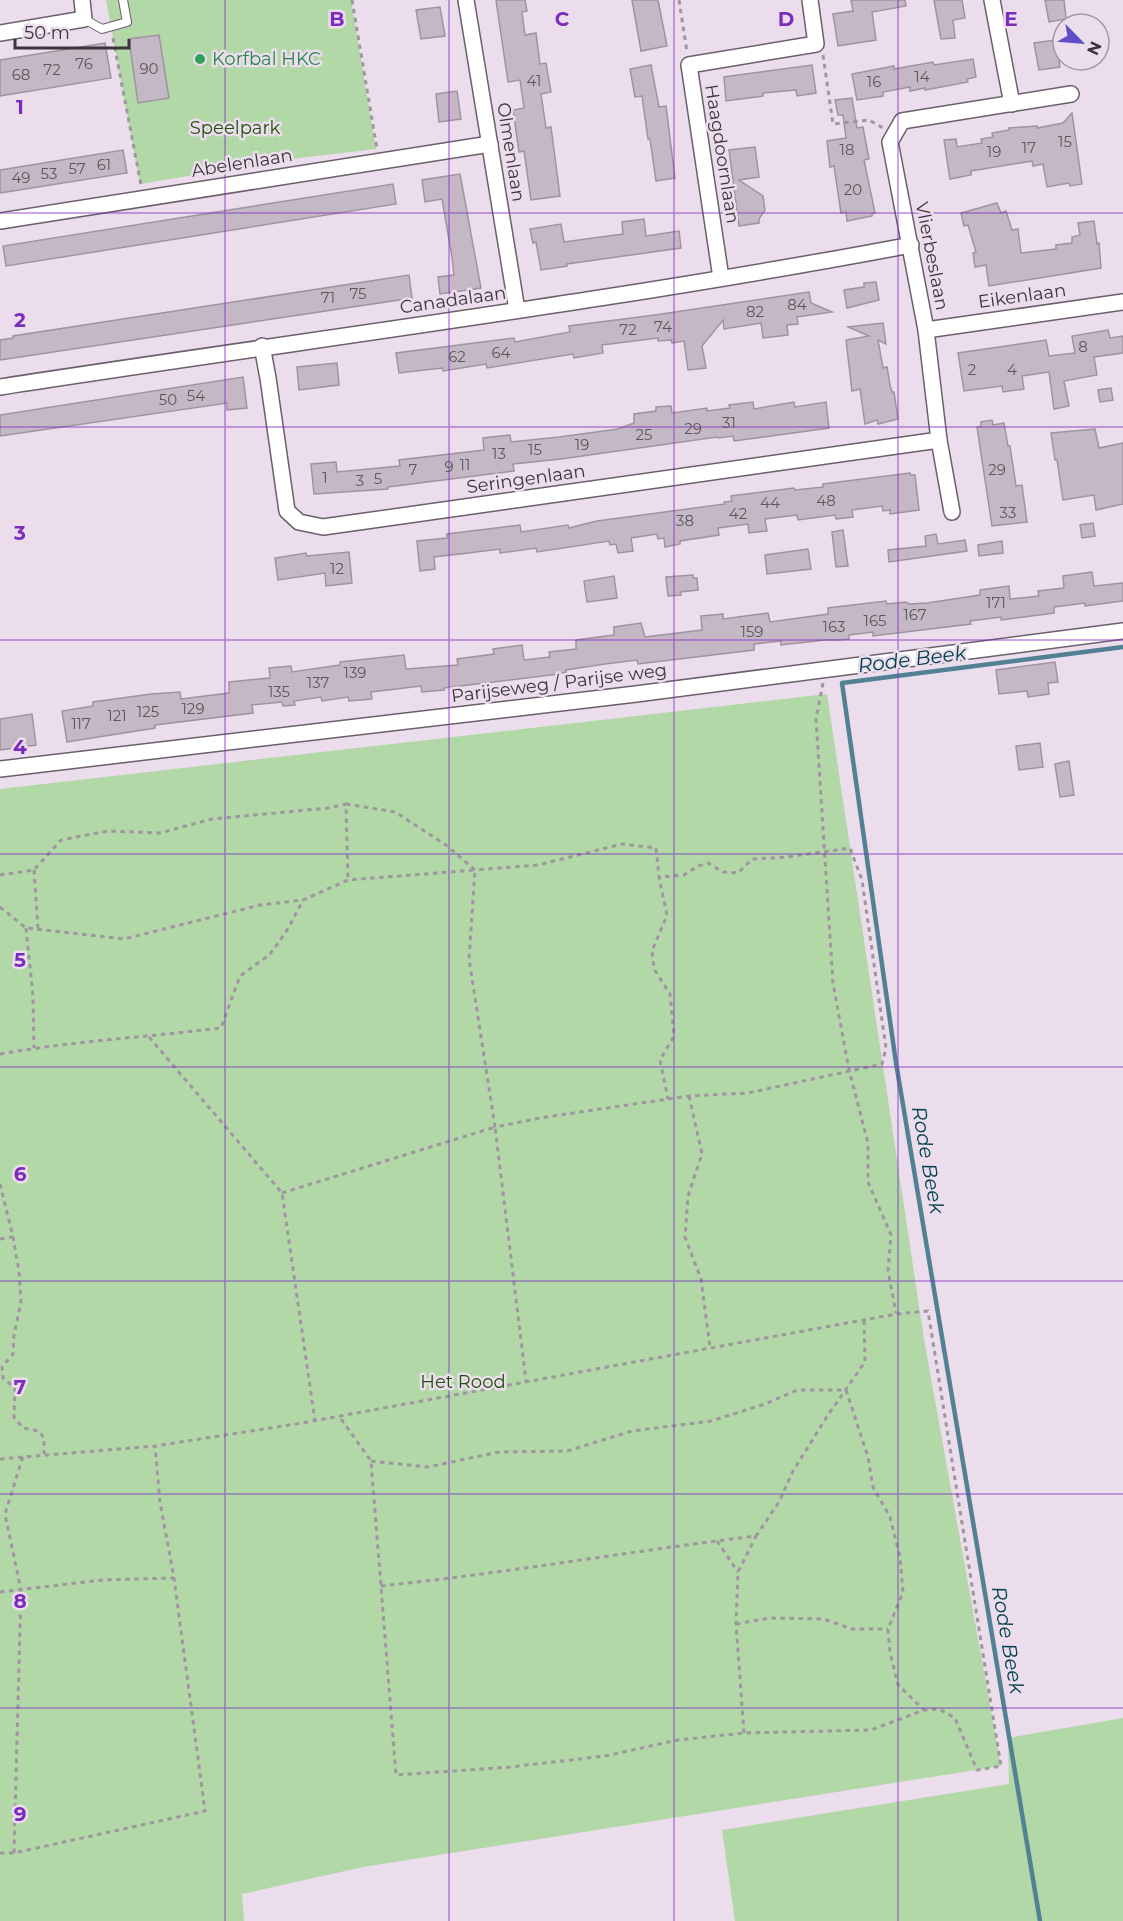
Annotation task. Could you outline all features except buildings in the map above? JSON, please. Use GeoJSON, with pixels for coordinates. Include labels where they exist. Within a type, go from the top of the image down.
{"type":"FeatureCollection","features":[{"type":"Feature","properties":{"kind":"street"},"geometry":{"type":"LineString","coordinates":[[0,33],[84,19],[82,0]]}},
{"type":"Feature","properties":{"kind":"street","name":"Olmenlaan"},"geometry":{"type":"LineString","coordinates":[[466,0],[517,310]]}},
{"type":"Feature","properties":{"kind":"street"},"geometry":{"type":"LineString","coordinates":[[810,0],[816,44]]}},
{"type":"Feature","properties":{"kind":"street"},"geometry":{"type":"LineString","coordinates":[[992,0],[1012,104]]}},
{"type":"Feature","properties":{"kind":"street","name":"Haagdoornlaan"},"geometry":{"type":"LineString","coordinates":[[721,278],[689,65],[816,44]]}},
{"type":"Feature","properties":{"kind":"street"},"geometry":{"type":"LineString","coordinates":[[894,134],[902,120],[1071,94]]}},
{"type":"Feature","properties":{"kind":"street","name":"Vlierbeslaan"},"geometry":{"type":"LineString","coordinates":[[894,134],[890,142],[926,330],[939,440],[952,512]]}},
{"type":"Feature","properties":{"kind":"street","name":"Abelenlaan"},"geometry":{"type":"LineString","coordinates":[[0,221],[490,144]]}},
{"type":"Feature","properties":{"kind":"street","name":"Canadalaan"},"geometry":{"type":"LineString","coordinates":[[0,387],[262,346],[517,310],[911,245]]}},
{"type":"Feature","properties":{"kind":"street","name":"Eikenlaan"},"geometry":{"type":"LineString","coordinates":[[926,330],[1123,302]]}},
{"type":"Feature","properties":{"kind":"street","name":"Seringenlaan"},"geometry":{"type":"LineString","coordinates":[[262,346],[286,511],[300,522],[323,527],[939,440]]}},
{"type":"Feature","properties":{"kind":"street","name":"Parijseweg / Parijse weg"},"geometry":{"type":"LineString","coordinates":[[0,769],[1123,631]]}},
{"type":"Feature","properties":{"kind":"lane"},"geometry":{"type":"LineString","coordinates":[[84,19],[102,29],[127,22],[123,0]]}},
{"type":"Feature","properties":{"kind":"path"},"geometry":{"type":"LineString","coordinates":[[352,0],[379,162]]}},
{"type":"Feature","properties":{"kind":"path"},"geometry":{"type":"LineString","coordinates":[[679,0],[689,65]]}},
{"type":"Feature","properties":{"kind":"path"},"geometry":{"type":"LineString","coordinates":[[102,29],[112,36],[144,198]]}},
{"type":"Feature","properties":{"kind":"path"},"geometry":{"type":"LineString","coordinates":[[816,44],[822,49],[833,124],[869,120],[894,134]]}},
{"type":"Feature","properties":{"kind":"path"},"geometry":{"type":"LineString","coordinates":[[826,669],[816,719],[833,983],[849,1070],[868,1143],[868,1182],[891,1234],[888,1271],[896,1314]]}},
{"type":"Feature","properties":{"kind":"path"},"geometry":{"type":"LineString","coordinates":[[346,804],[348,880]]}},
{"type":"Feature","properties":{"kind":"path"},"geometry":{"type":"LineString","coordinates":[[0,875],[33,870],[61,840],[108,831],[160,833],[212,819],[328,808],[346,804],[395,812],[446,845],[475,870]]}},
{"type":"Feature","properties":{"kind":"path"},"geometry":{"type":"LineString","coordinates":[[0,907],[26,928],[124,939],[260,906],[303,900],[348,880],[538,866],[622,844],[656,848],[667,915],[652,951],[654,969],[670,994],[674,1036],[660,1060],[668,1100]]}},
{"type":"Feature","properties":{"kind":"path"},"geometry":{"type":"LineString","coordinates":[[282,1193],[495,1127],[546,1117],[689,1096],[748,1093],[882,1064],[886,1048],[862,880],[850,848],[787,857],[752,859],[738,873],[723,872],[708,863],[684,875],[659,877]]}},
{"type":"Feature","properties":{"kind":"path"},"geometry":{"type":"LineString","coordinates":[[33,870],[38,929]]}},
{"type":"Feature","properties":{"kind":"path"},"geometry":{"type":"LineString","coordinates":[[475,870],[469,959],[495,1127],[526,1382]]}},
{"type":"Feature","properties":{"kind":"path"},"geometry":{"type":"LineString","coordinates":[[0,1054],[34,1048],[221,1028],[240,976],[269,955],[289,927],[303,900]]}},
{"type":"Feature","properties":{"kind":"path"},"geometry":{"type":"LineString","coordinates":[[26,928],[33,996],[34,1048]]}},
{"type":"Feature","properties":{"kind":"path"},"geometry":{"type":"LineString","coordinates":[[149,1037],[282,1193],[315,1421]]}},
{"type":"Feature","properties":{"kind":"path"},"geometry":{"type":"LineString","coordinates":[[689,1096],[702,1154],[688,1196],[685,1237],[701,1279],[710,1348]]}},
{"type":"Feature","properties":{"kind":"path"},"geometry":{"type":"LineString","coordinates":[[0,1184],[20,1271],[21,1302],[14,1335],[13,1354],[2,1367],[3,1378],[15,1388],[14,1417],[22,1428],[39,1431],[44,1438],[44,1454]]}},
{"type":"Feature","properties":{"kind":"path"},"geometry":{"type":"LineString","coordinates":[[0,1239],[13,1237]]}},
{"type":"Feature","properties":{"kind":"path"},"geometry":{"type":"LineString","coordinates":[[0,1459],[155,1446],[315,1421],[339,1416],[896,1314],[928,1311],[1000,1766],[978,1770],[955,1718],[939,1709],[924,1710],[871,1730],[744,1733],[678,1740],[605,1756],[510,1767],[396,1774],[371,1461],[339,1416]]}},
{"type":"Feature","properties":{"kind":"path"},"geometry":{"type":"LineString","coordinates":[[744,1733],[736,1624],[738,1572],[756,1536],[779,1502],[828,1415],[865,1362],[864,1320]]}},
{"type":"Feature","properties":{"kind":"path"},"geometry":{"type":"LineString","coordinates":[[371,1461],[428,1467],[499,1452],[567,1451],[632,1431],[711,1421],[765,1404],[797,1390],[846,1390]]}},
{"type":"Feature","properties":{"kind":"path"},"geometry":{"type":"LineString","coordinates":[[846,1390],[868,1457],[873,1487],[890,1517],[900,1557],[903,1592],[888,1629],[890,1652],[898,1685],[924,1710]]}},
{"type":"Feature","properties":{"kind":"path"},"geometry":{"type":"LineString","coordinates":[[0,1853],[14,1852],[205,1811],[174,1578],[160,1502],[155,1446]]}},
{"type":"Feature","properties":{"kind":"path"},"geometry":{"type":"LineString","coordinates":[[14,1852],[21,1590],[5,1514],[23,1456]]}},
{"type":"Feature","properties":{"kind":"path"},"geometry":{"type":"LineString","coordinates":[[381,1586],[459,1578],[756,1536]]}},
{"type":"Feature","properties":{"kind":"path"},"geometry":{"type":"LineString","coordinates":[[716,1541],[738,1572]]}},
{"type":"Feature","properties":{"kind":"path"},"geometry":{"type":"LineString","coordinates":[[0,1592],[102,1580],[174,1578]]}},
{"type":"Feature","properties":{"kind":"path"},"geometry":{"type":"LineString","coordinates":[[736,1624],[769,1618],[824,1619],[852,1629],[888,1629]]}},
{"type":"Feature","properties":{"kind":"green space","name":"Speelpark"},"geometry":{"type":"Polygon","coordinates":[[[106,0],[351,0],[376,149],[291,159],[140,184],[106,0]]]}},
{"type":"Feature","properties":{"kind":"green space","name":"Het Rood"},"geometry":{"type":"Polygon","coordinates":[[[827,694],[924,1339],[1001,1766],[363,1867],[242,1894],[244,1921],[0,1921],[0,789],[827,694]]]}},
{"type":"Feature","properties":{"kind":"green space"},"geometry":{"type":"Polygon","coordinates":[[[1123,1718],[1123,1921],[735,1921],[722,1830],[1009,1784],[1008,1738],[1123,1718]]]}},
{"type":"Feature","properties":{"kind":"waterway","name":"Rode Beek"},"geometry":{"type":"LineString","coordinates":[[1040,1921],[896,1063],[842,683],[1123,647]]}},
{"type":"Feature","properties":{"kind":"place","name":"Korfbal HKC"},"geometry":{"type":"Point","coordinates":[200,59]}}]}
